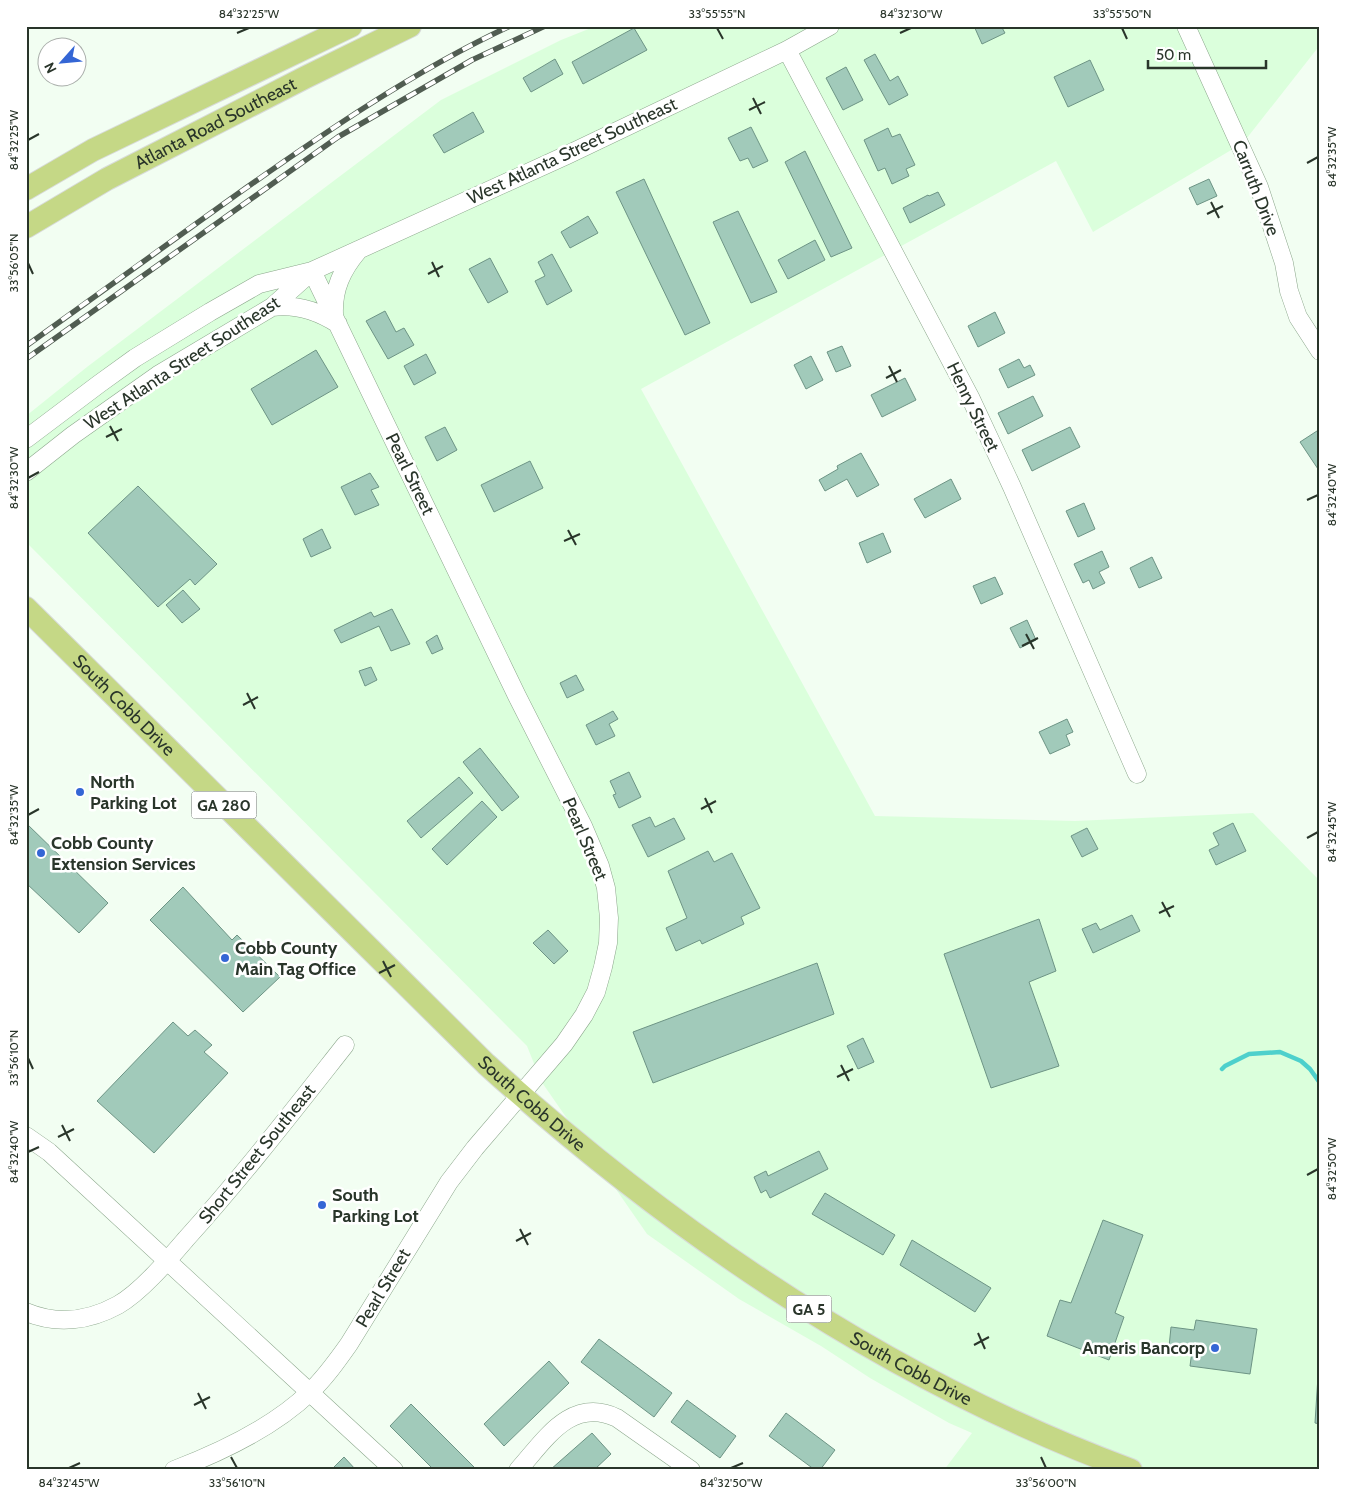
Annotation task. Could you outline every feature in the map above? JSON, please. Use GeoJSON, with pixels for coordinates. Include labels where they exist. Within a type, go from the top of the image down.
{"type":"FeatureCollection","features":[{"type":"Feature","properties":{"kind":"main road","name":"Atlanta Road Southeast"},"geometry":{"type":"LineString","coordinates":[[26,189],[93,150],[351,26]]}},
{"type":"Feature","properties":{"kind":"main road","name":"Atlanta Road Southeast"},"geometry":{"type":"LineString","coordinates":[[26,227],[107,179],[410,26]]}},
{"type":"Feature","properties":{"kind":"main road","name":"South Cobb Drive"},"geometry":{"type":"LineString","coordinates":[[26,608],[486,1064],[520,1095],[619,1177],[745,1269],[826,1320],[916,1372],[976,1403],[1066,1444],[1131,1470]]}},
{"type":"Feature","properties":{"kind":"street","name":"West Atlanta Street Southeast"},"geometry":{"type":"LineString","coordinates":[[26,439],[135,358],[259,284],[312,271],[359,250],[567,155],[787,50],[830,26]]}},
{"type":"Feature","properties":{"kind":"street","name":"Carruth Drive"},"geometry":{"type":"LineString","coordinates":[[1186,26],[1259,187],[1284,263],[1288,291],[1298,317],[1320,351]]}},
{"type":"Feature","properties":{"kind":"street","name":"Henry Street"},"geometry":{"type":"LineString","coordinates":[[787,50],[971,399],[1016,496],[1137,774]]}},
{"type":"Feature","properties":{"kind":"street"},"geometry":{"type":"LineString","coordinates":[[272,307],[280,306],[308,310],[336,320],[334,299],[338,281],[346,266],[359,250]]}},
{"type":"Feature","properties":{"kind":"street","name":"West Atlanta Street Southeast"},"geometry":{"type":"LineString","coordinates":[[27,472],[73,435],[158,375],[272,307],[312,271]]}},
{"type":"Feature","properties":{"kind":"street","name":"Pearl Street"},"geometry":{"type":"LineString","coordinates":[[174,1470],[214,1453],[255,1431],[289,1409],[310,1393],[331,1368],[349,1344],[449,1182],[475,1148],[575,1030],[596,992],[608,943],[609,918],[606,888],[600,866],[584,826],[517,696],[312,271]]}},
{"type":"Feature","properties":{"kind":"street","name":"Short Street Southeast"},"geometry":{"type":"LineString","coordinates":[[26,1312],[50,1319],[86,1318],[105,1312],[131,1296],[166,1261],[223,1198],[345,1045]]}},
{"type":"Feature","properties":{"kind":"street"},"geometry":{"type":"LineString","coordinates":[[26,1136],[48,1152],[394,1470]]}},
{"type":"Feature","properties":{"kind":"street"},"geometry":{"type":"LineString","coordinates":[[518,1470],[560,1424],[572,1416],[596,1410],[617,1418],[691,1470]]}},
{"type":"Feature","properties":{"kind":"shaded area"},"geometry":{"type":"Polygon","coordinates":[[[596,26],[1320,26],[1320,45],[1243,143],[1093,232],[1056,161],[641,389],[875,816],[1075,821],[1253,813],[1320,881],[1320,1470],[944,1470],[972,1433],[949,1423],[870,1378],[821,1346],[739,1299],[647,1234],[541,1081],[527,1046],[26,542],[26,416],[87,367],[441,100],[561,40],[596,26]]]}},
{"type":"Feature","properties":{"kind":"building"},"geometry":{"type":"Polygon","coordinates":[[[974,26],[1001,26],[1005,33],[982,44],[974,26]]]}},
{"type":"Feature","properties":{"kind":"building"},"geometry":{"type":"Polygon","coordinates":[[[634,28],[647,50],[583,84],[572,62],[634,28]]]}},
{"type":"Feature","properties":{"kind":"building"},"geometry":{"type":"Polygon","coordinates":[[[875,54],[890,81],[898,76],[908,95],[889,105],[864,60],[875,54]]]}},
{"type":"Feature","properties":{"kind":"building"},"geometry":{"type":"Polygon","coordinates":[[[555,59],[563,74],[531,92],[523,78],[555,59]]]}},
{"type":"Feature","properties":{"kind":"building"},"geometry":{"type":"Polygon","coordinates":[[[1090,60],[1104,90],[1068,107],[1054,77],[1090,60]]]}},
{"type":"Feature","properties":{"kind":"building"},"geometry":{"type":"Polygon","coordinates":[[[846,67],[863,100],[843,110],[826,78],[846,67]]]}},
{"type":"Feature","properties":{"kind":"building"},"geometry":{"type":"Polygon","coordinates":[[[473,112],[484,132],[444,153],[433,135],[473,112]]]}},
{"type":"Feature","properties":{"kind":"building"},"geometry":{"type":"Polygon","coordinates":[[[751,127],[768,161],[753,168],[748,158],[740,161],[728,138],[751,127]]]}},
{"type":"Feature","properties":{"kind":"building"},"geometry":{"type":"Polygon","coordinates":[[[888,128],[892,137],[900,134],[915,165],[906,169],[909,176],[892,184],[885,168],[878,171],[864,140],[888,128]]]}},
{"type":"Feature","properties":{"kind":"building"},"geometry":{"type":"Polygon","coordinates":[[[805,151],[852,248],[831,257],[785,162],[805,151]]]}},
{"type":"Feature","properties":{"kind":"building"},"geometry":{"type":"Polygon","coordinates":[[[644,179],[710,323],[685,335],[616,192],[644,179]]]}},
{"type":"Feature","properties":{"kind":"building"},"geometry":{"type":"Polygon","coordinates":[[[1209,179],[1217,196],[1197,205],[1189,188],[1209,179]]]}},
{"type":"Feature","properties":{"kind":"building"},"geometry":{"type":"Polygon","coordinates":[[[938,192],[945,205],[910,223],[903,208],[938,192]]]}},
{"type":"Feature","properties":{"kind":"building"},"geometry":{"type":"Polygon","coordinates":[[[738,211],[777,292],[751,303],[713,222],[738,211]]]}},
{"type":"Feature","properties":{"kind":"building"},"geometry":{"type":"Polygon","coordinates":[[[588,216],[598,233],[570,248],[561,232],[588,216]]]}},
{"type":"Feature","properties":{"kind":"building"},"geometry":{"type":"Polygon","coordinates":[[[815,240],[825,260],[788,279],[778,260],[815,240]]]}},
{"type":"Feature","properties":{"kind":"building"},"geometry":{"type":"Polygon","coordinates":[[[552,254],[572,291],[547,305],[535,281],[545,276],[538,262],[552,254]]]}},
{"type":"Feature","properties":{"kind":"building"},"geometry":{"type":"Polygon","coordinates":[[[490,258],[508,292],[488,303],[469,269],[490,258]]]}},
{"type":"Feature","properties":{"kind":"building"},"geometry":{"type":"Polygon","coordinates":[[[385,311],[396,332],[404,328],[414,345],[388,359],[366,321],[385,311]]]}},
{"type":"Feature","properties":{"kind":"building"},"geometry":{"type":"Polygon","coordinates":[[[995,312],[1005,333],[978,347],[968,326],[995,312]]]}},
{"type":"Feature","properties":{"kind":"building"},"geometry":{"type":"Polygon","coordinates":[[[842,346],[851,366],[836,372],[827,352],[842,346]]]}},
{"type":"Feature","properties":{"kind":"building"},"geometry":{"type":"Polygon","coordinates":[[[316,350],[338,387],[272,425],[251,389],[316,350]]]}},
{"type":"Feature","properties":{"kind":"building"},"geometry":{"type":"Polygon","coordinates":[[[426,354],[436,373],[414,385],[404,366],[426,354]]]}},
{"type":"Feature","properties":{"kind":"building"},"geometry":{"type":"Polygon","coordinates":[[[811,356],[823,380],[806,389],[794,365],[811,356]]]}},
{"type":"Feature","properties":{"kind":"building"},"geometry":{"type":"Polygon","coordinates":[[[1019,359],[1024,368],[1030,365],[1035,375],[1008,388],[999,369],[1019,359]]]}},
{"type":"Feature","properties":{"kind":"building"},"geometry":{"type":"Polygon","coordinates":[[[905,378],[916,400],[882,417],[871,395],[905,378]]]}},
{"type":"Feature","properties":{"kind":"building"},"geometry":{"type":"Polygon","coordinates":[[[1033,396],[1043,416],[1008,434],[998,413],[1033,396]]]}},
{"type":"Feature","properties":{"kind":"building"},"geometry":{"type":"Polygon","coordinates":[[[445,427],[457,450],[437,461],[425,437],[445,427]]]}},
{"type":"Feature","properties":{"kind":"building"},"geometry":{"type":"Polygon","coordinates":[[[1070,427],[1080,447],[1032,471],[1022,450],[1070,427]]]}},
{"type":"Feature","properties":{"kind":"building"},"geometry":{"type":"Polygon","coordinates":[[[1320,429],[1320,472],[1300,442],[1320,429]]]}},
{"type":"Feature","properties":{"kind":"building"},"geometry":{"type":"Polygon","coordinates":[[[861,453],[879,485],[857,497],[847,479],[825,491],[819,480],[838,469],[837,466],[861,453]]]}},
{"type":"Feature","properties":{"kind":"building"},"geometry":{"type":"Polygon","coordinates":[[[530,461],[543,488],[494,512],[481,485],[530,461]]]}},
{"type":"Feature","properties":{"kind":"building"},"geometry":{"type":"Polygon","coordinates":[[[370,473],[379,487],[371,490],[379,505],[355,515],[341,487],[370,473]]]}},
{"type":"Feature","properties":{"kind":"building"},"geometry":{"type":"Polygon","coordinates":[[[951,479],[961,499],[925,518],[914,499],[951,479]]]}},
{"type":"Feature","properties":{"kind":"building"},"geometry":{"type":"Polygon","coordinates":[[[138,486],[217,564],[195,585],[190,579],[158,607],[88,533],[138,486]]]}},
{"type":"Feature","properties":{"kind":"building"},"geometry":{"type":"Polygon","coordinates":[[[1084,503],[1095,529],[1078,537],[1066,511],[1084,503]]]}},
{"type":"Feature","properties":{"kind":"building"},"geometry":{"type":"Polygon","coordinates":[[[322,529],[331,548],[311,557],[303,539],[322,529]]]}},
{"type":"Feature","properties":{"kind":"building"},"geometry":{"type":"Polygon","coordinates":[[[883,533],[891,552],[867,563],[859,543],[883,533]]]}},
{"type":"Feature","properties":{"kind":"building"},"geometry":{"type":"Polygon","coordinates":[[[1102,551],[1109,567],[1099,572],[1105,583],[1093,589],[1089,580],[1083,583],[1074,564],[1102,551]]]}},
{"type":"Feature","properties":{"kind":"building"},"geometry":{"type":"Polygon","coordinates":[[[1152,557],[1162,578],[1139,588],[1130,568],[1152,557]]]}},
{"type":"Feature","properties":{"kind":"building"},"geometry":{"type":"Polygon","coordinates":[[[995,577],[1003,594],[981,604],[973,586],[995,577]]]}},
{"type":"Feature","properties":{"kind":"building"},"geometry":{"type":"Polygon","coordinates":[[[183,590],[200,609],[182,623],[166,605],[183,590]]]}},
{"type":"Feature","properties":{"kind":"building"},"geometry":{"type":"Polygon","coordinates":[[[392,609],[410,644],[391,651],[379,626],[341,643],[334,630],[371,612],[374,617],[392,609]]]}},
{"type":"Feature","properties":{"kind":"building"},"geometry":{"type":"Polygon","coordinates":[[[1027,620],[1036,640],[1020,648],[1010,628],[1027,620]]]}},
{"type":"Feature","properties":{"kind":"building"},"geometry":{"type":"Polygon","coordinates":[[[437,635],[443,649],[432,654],[426,642],[437,635]]]}},
{"type":"Feature","properties":{"kind":"building"},"geometry":{"type":"Polygon","coordinates":[[[371,667],[377,680],[365,686],[359,671],[371,667]]]}},
{"type":"Feature","properties":{"kind":"building"},"geometry":{"type":"Polygon","coordinates":[[[576,675],[584,690],[567,698],[560,683],[576,675]]]}},
{"type":"Feature","properties":{"kind":"building"},"geometry":{"type":"Polygon","coordinates":[[[613,711],[618,719],[609,724],[615,736],[596,745],[586,725],[613,711]]]}},
{"type":"Feature","properties":{"kind":"building"},"geometry":{"type":"Polygon","coordinates":[[[1067,719],[1073,732],[1066,735],[1070,745],[1050,754],[1039,732],[1067,719]]]}},
{"type":"Feature","properties":{"kind":"building"},"geometry":{"type":"Polygon","coordinates":[[[480,748],[519,797],[502,811],[463,762],[480,748]]]}},
{"type":"Feature","properties":{"kind":"building"},"geometry":{"type":"Polygon","coordinates":[[[629,772],[641,797],[619,808],[613,795],[616,794],[610,781],[629,772]]]}},
{"type":"Feature","properties":{"kind":"building"},"geometry":{"type":"Polygon","coordinates":[[[459,777],[473,793],[421,838],[407,821],[459,777]]]}},
{"type":"Feature","properties":{"kind":"building"},"geometry":{"type":"Polygon","coordinates":[[[482,801],[497,817],[447,865],[432,849],[482,801]]]}},
{"type":"Feature","properties":{"kind":"building"},"geometry":{"type":"Polygon","coordinates":[[[650,817],[655,827],[674,818],[685,839],[648,857],[632,825],[650,817]]]}},
{"type":"Feature","properties":{"kind":"building","name":"Cobb County Extension Services"},"geometry":{"type":"Polygon","coordinates":[[[26,823],[108,903],[79,933],[26,883],[26,823]]]}},
{"type":"Feature","properties":{"kind":"building"},"geometry":{"type":"Polygon","coordinates":[[[1233,823],[1246,851],[1216,865],[1209,850],[1219,845],[1213,833],[1233,823]]]}},
{"type":"Feature","properties":{"kind":"building"},"geometry":{"type":"Polygon","coordinates":[[[1087,828],[1098,849],[1082,857],[1071,836],[1087,828]]]}},
{"type":"Feature","properties":{"kind":"building"},"geometry":{"type":"Polygon","coordinates":[[[708,851],[714,862],[732,853],[760,908],[741,917],[744,924],[702,944],[700,940],[676,951],[666,928],[687,918],[668,871],[708,851]]]}},
{"type":"Feature","properties":{"kind":"building","name":"Cobb County Main Tag Office"},"geometry":{"type":"Polygon","coordinates":[[[183,887],[232,940],[237,935],[280,977],[243,1012],[150,920],[183,887]]]}},
{"type":"Feature","properties":{"kind":"building"},"geometry":{"type":"Polygon","coordinates":[[[1132,915],[1140,931],[1093,953],[1082,929],[1096,923],[1100,930],[1132,915]]]}},
{"type":"Feature","properties":{"kind":"building"},"geometry":{"type":"Polygon","coordinates":[[[1039,919],[1056,971],[1029,982],[1059,1066],[991,1088],[944,954],[1039,919]]]}},
{"type":"Feature","properties":{"kind":"building"},"geometry":{"type":"Polygon","coordinates":[[[548,930],[568,951],[554,964],[533,943],[548,930]]]}},
{"type":"Feature","properties":{"kind":"building"},"geometry":{"type":"Polygon","coordinates":[[[817,963],[834,1014],[653,1083],[633,1032],[817,963]]]}},
{"type":"Feature","properties":{"kind":"building"},"geometry":{"type":"Polygon","coordinates":[[[173,1022],[188,1036],[195,1030],[212,1045],[204,1052],[228,1073],[154,1153],[97,1101],[173,1022]]]}},
{"type":"Feature","properties":{"kind":"building"},"geometry":{"type":"Polygon","coordinates":[[[863,1038],[874,1062],[858,1069],[847,1046],[863,1038]]]}},
{"type":"Feature","properties":{"kind":"building"},"geometry":{"type":"Polygon","coordinates":[[[819,1151],[828,1169],[770,1198],[766,1190],[761,1193],[754,1177],[766,1171],[768,1176],[819,1151]]]}},
{"type":"Feature","properties":{"kind":"building"},"geometry":{"type":"Polygon","coordinates":[[[825,1193],[895,1235],[883,1255],[812,1214],[825,1193]]]}},
{"type":"Feature","properties":{"kind":"building"},"geometry":{"type":"Polygon","coordinates":[[[1103,1220],[1143,1235],[1115,1313],[1124,1317],[1109,1360],[1047,1336],[1060,1300],[1071,1303],[1103,1220]]]}},
{"type":"Feature","properties":{"kind":"building"},"geometry":{"type":"Polygon","coordinates":[[[912,1240],[991,1288],[975,1312],[900,1265],[912,1240]]]}},
{"type":"Feature","properties":{"kind":"building","name":"Ameris Bancorp"},"geometry":{"type":"Polygon","coordinates":[[[1196,1320],[1257,1329],[1250,1374],[1190,1366],[1192,1351],[1169,1347],[1171,1327],[1194,1330],[1196,1320]]]}},
{"type":"Feature","properties":{"kind":"building"},"geometry":{"type":"Polygon","coordinates":[[[599,1339],[672,1393],[654,1417],[581,1362],[599,1339]]]}},
{"type":"Feature","properties":{"kind":"building"},"geometry":{"type":"Polygon","coordinates":[[[1320,1345],[1320,1424],[1315,1423],[1320,1345]]]}},
{"type":"Feature","properties":{"kind":"building"},"geometry":{"type":"Polygon","coordinates":[[[549,1361],[569,1383],[504,1446],[484,1424],[549,1361]]]}},
{"type":"Feature","properties":{"kind":"building"},"geometry":{"type":"Polygon","coordinates":[[[687,1400],[736,1436],[720,1458],[671,1422],[687,1400]]]}},
{"type":"Feature","properties":{"kind":"building"},"geometry":{"type":"Polygon","coordinates":[[[411,1404],[477,1470],[434,1470],[390,1426],[411,1404]]]}},
{"type":"Feature","properties":{"kind":"building"},"geometry":{"type":"Polygon","coordinates":[[[786,1413],[835,1450],[820,1470],[815,1470],[769,1436],[786,1413]]]}},
{"type":"Feature","properties":{"kind":"building"},"geometry":{"type":"Polygon","coordinates":[[[592,1433],[611,1454],[594,1470],[550,1470],[592,1433]]]}},
{"type":"Feature","properties":{"kind":"building"},"geometry":{"type":"Polygon","coordinates":[[[344,1457],[356,1470],[331,1470],[344,1457]]]}},
{"type":"Feature","properties":{"kind":"waterway"},"geometry":{"type":"LineString","coordinates":[[1222,1069],[1249,1054],[1280,1052],[1301,1061],[1310,1069],[1320,1083]]}},
{"type":"Feature","properties":{"kind":"railway"},"geometry":{"type":"LineString","coordinates":[[26,346],[236,195],[369,104],[438,63],[510,26]]}},
{"type":"Feature","properties":{"kind":"railway"},"geometry":{"type":"LineString","coordinates":[[26,359],[338,137],[472,60],[545,26]]}},
{"type":"Feature","properties":{"kind":"place","name":"North Parking Lot"},"geometry":{"type":"Point","coordinates":[80,792]}},
{"type":"Feature","properties":{"kind":"place","name":"Cobb County Extension Services"},"geometry":{"type":"Point","coordinates":[41,853]}},
{"type":"Feature","properties":{"kind":"place","name":"Cobb County Main Tag Office"},"geometry":{"type":"Point","coordinates":[225,958]}},
{"type":"Feature","properties":{"kind":"place","name":"South Parking Lot"},"geometry":{"type":"Point","coordinates":[322,1205]}},
{"type":"Feature","properties":{"kind":"place","name":"Ameris Bancorp"},"geometry":{"type":"Point","coordinates":[1215,1348]}}]}
